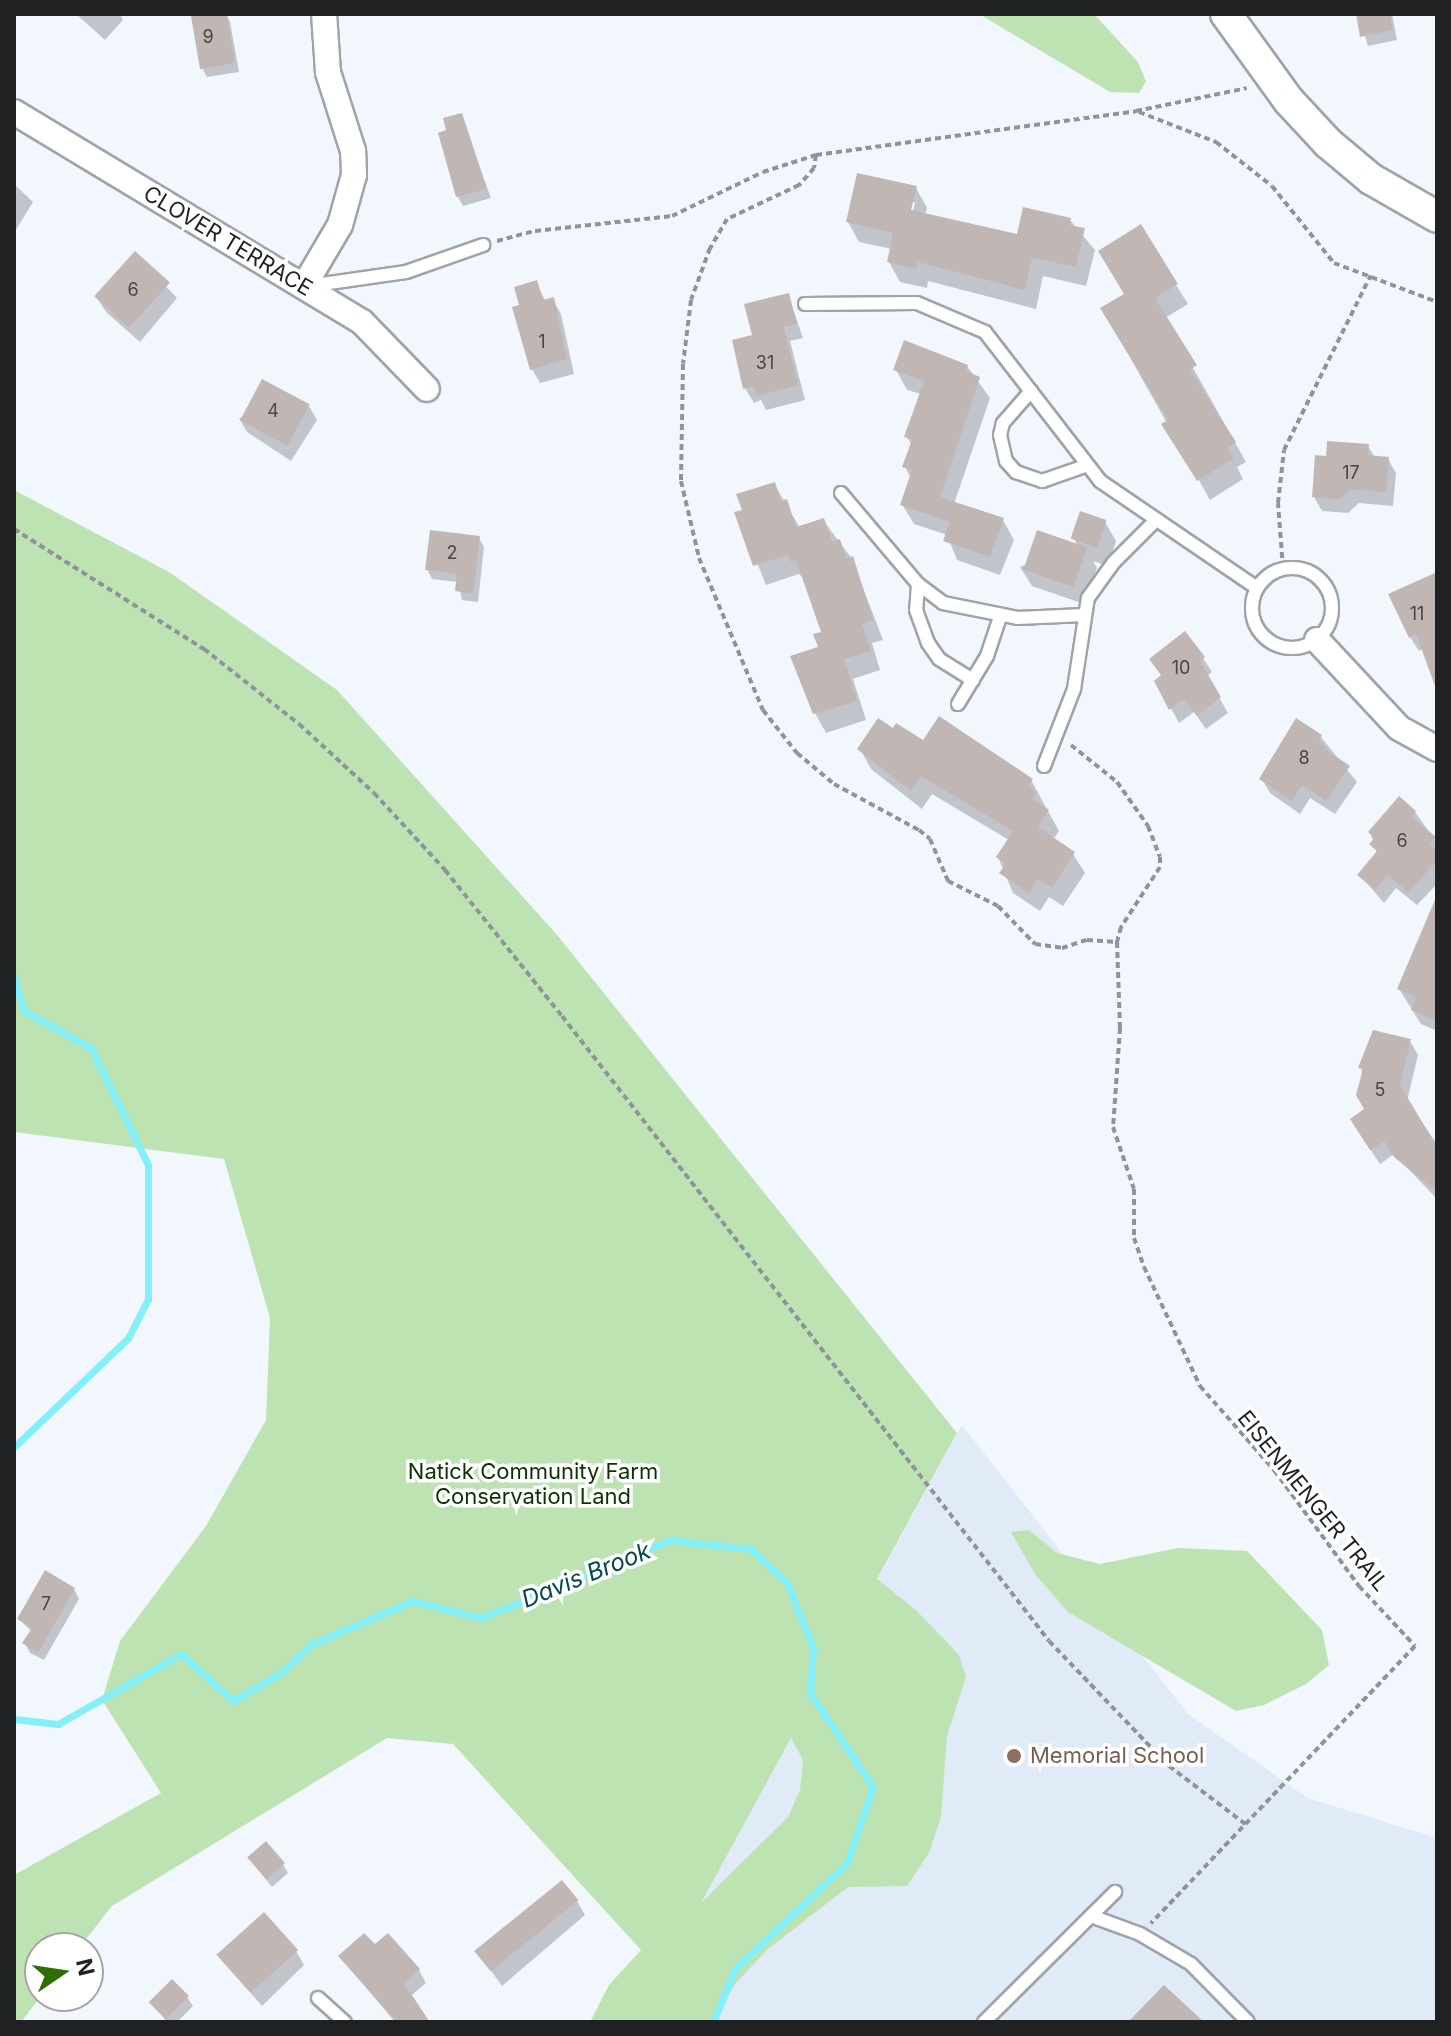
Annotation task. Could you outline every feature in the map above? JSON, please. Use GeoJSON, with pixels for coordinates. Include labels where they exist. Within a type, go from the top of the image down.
{"type":"FeatureCollection","features":[{"type":"Feature","properties":{"kind":"street"},"geometry":{"type":"LineString","coordinates":[[304,286],[340,225],[354,175],[353,151],[328,72],[324,14]]}},
{"type":"Feature","properties":{"kind":"street"},"geometry":{"type":"LineString","coordinates":[[1226,14],[1309,124],[1349,163],[1437,217]]}},
{"type":"Feature","properties":{"kind":"street","name":"CLOVER TERRACE"},"geometry":{"type":"LineString","coordinates":[[14,112],[304,286],[387,342],[427,389]]}},
{"type":"Feature","properties":{"kind":"street"},"geometry":{"type":"LineString","coordinates":[[1317,640],[1399,728],[1437,749]]}},
{"type":"Feature","properties":{"kind":"lane"},"geometry":{"type":"LineString","coordinates":[[304,286],[406,272],[483,245]]}},
{"type":"Feature","properties":{"kind":"lane"},"geometry":{"type":"LineString","coordinates":[[805,304],[897,300],[959,318],[1000,348],[1085,466],[1155,521],[1257,588]]}},
{"type":"Feature","properties":{"kind":"lane"},"geometry":{"type":"LineString","coordinates":[[1031,391],[1003,423],[1000,435],[1006,461],[1016,472],[1042,481],[1085,466]]}},
{"type":"Feature","properties":{"kind":"lane"},"geometry":{"type":"LineString","coordinates":[[841,493],[899,554],[918,584],[943,603],[1000,617],[1084,615]]}},
{"type":"Feature","properties":{"kind":"lane"},"geometry":{"type":"LineString","coordinates":[[1044,766],[1058,739],[1074,689],[1084,615],[1097,582],[1155,521]]}},
{"type":"Feature","properties":{"kind":"lane"},"geometry":{"type":"LineString","coordinates":[[1283,568],[1309,571],[1330,594],[1329,624],[1317,640],[1292,649],[1262,635],[1252,613],[1257,588],[1283,568]]}},
{"type":"Feature","properties":{"kind":"lane"},"geometry":{"type":"LineString","coordinates":[[918,584],[916,610],[928,643],[939,659],[973,680]]}},
{"type":"Feature","properties":{"kind":"lane"},"geometry":{"type":"LineString","coordinates":[[958,704],[973,680],[1000,617]]}},
{"type":"Feature","properties":{"kind":"lane"},"geometry":{"type":"LineString","coordinates":[[984,2022],[1115,1892]]}},
{"type":"Feature","properties":{"kind":"lane"},"geometry":{"type":"LineString","coordinates":[[1091,1916],[1140,1934],[1215,1983],[1248,2022]]}},
{"type":"Feature","properties":{"kind":"lane"},"geometry":{"type":"LineString","coordinates":[[318,1998],[345,2022]]}},
{"type":"Feature","properties":{"kind":"path"},"geometry":{"type":"LineString","coordinates":[[483,245],[535,231],[672,216],[763,172],[816,155],[1136,111],[1229,93],[1270,75]]}},
{"type":"Feature","properties":{"kind":"path"},"geometry":{"type":"LineString","coordinates":[[1136,111],[1216,142],[1272,186],[1334,263],[1437,302]]}},
{"type":"Feature","properties":{"kind":"path"},"geometry":{"type":"LineString","coordinates":[[816,155],[814,168],[799,185],[727,219],[710,248],[691,300],[683,364],[681,481],[699,558],[763,710],[797,753],[845,791],[919,830],[930,839],[948,881],[998,906],[1035,944],[1062,948],[1087,940],[1117,942]]}},
{"type":"Feature","properties":{"kind":"path"},"geometry":{"type":"LineString","coordinates":[[1283,568],[1278,503],[1284,450],[1371,275]]}},
{"type":"Feature","properties":{"kind":"path"},"geometry":{"type":"LineString","coordinates":[[14,529],[204,649],[299,724],[374,793],[445,870],[562,1016],[1049,1641],[1169,1766],[1245,1824]]}},
{"type":"Feature","properties":{"kind":"path","name":"EISENMENGER TRAIL"},"geometry":{"type":"LineString","coordinates":[[1058,739],[1086,753],[1117,782],[1158,845],[1160,867],[1121,927],[1117,942],[1120,1028],[1113,1127],[1134,1189],[1134,1238],[1161,1309],[1200,1386],[1274,1470],[1359,1586],[1415,1646],[1140,1934]]}},
{"type":"Feature","properties":{"kind":"shaded area","name":"Memorial School"},"geometry":{"type":"Polygon","coordinates":[[[962,1425],[1188,1714],[1308,1798],[1437,1838],[1437,2022],[717,2022],[662,1974],[962,1425]]]}},
{"type":"Feature","properties":{"kind":"green space"},"geometry":{"type":"Polygon","coordinates":[[[979,14],[1094,14],[1138,62],[1146,81],[1139,93],[1110,92],[979,14]]]}},
{"type":"Feature","properties":{"kind":"green space","name":"Natick Community Farm Conservation Land"},"geometry":{"type":"Polygon","coordinates":[[[14,490],[169,572],[337,690],[558,936],[957,1433],[877,1579],[916,1610],[959,1655],[966,1677],[947,1736],[941,1817],[929,1853],[907,1886],[848,1887],[768,1949],[735,1984],[713,2022],[590,2022],[609,1985],[641,1950],[453,1744],[387,1738],[112,1906],[92,1932],[24,1932],[24,2012],[29,2012],[21,2022],[14,2022],[14,1875],[161,1793],[102,1700],[120,1641],[206,1526],[266,1420],[270,1318],[224,1159],[14,1132],[14,490]],[[791,1738],[701,1903],[788,1817],[800,1790],[803,1760],[791,1738]]]}},
{"type":"Feature","properties":{"kind":"green space"},"geometry":{"type":"Polygon","coordinates":[[[1029,1530],[1057,1553],[1100,1564],[1178,1548],[1247,1551],[1322,1630],[1329,1665],[1306,1684],[1264,1705],[1236,1711],[1068,1612],[1035,1574],[1011,1532],[1029,1530]]]}},
{"type":"Feature","properties":{"kind":"building"},"geometry":{"type":"Polygon","coordinates":[[[227,14],[235,63],[200,69],[191,16],[227,14]]]}},
{"type":"Feature","properties":{"kind":"building"},"geometry":{"type":"Polygon","coordinates":[[[1356,14],[1390,14],[1393,30],[1360,37],[1356,14]]]}},
{"type":"Feature","properties":{"kind":"building"},"geometry":{"type":"Polygon","coordinates":[[[462,113],[487,189],[456,197],[438,133],[446,130],[443,118],[462,113]]]}},
{"type":"Feature","properties":{"kind":"building"},"geometry":{"type":"Polygon","coordinates":[[[857,173],[917,186],[911,210],[1017,234],[1023,207],[1071,218],[1069,225],[1085,228],[1076,267],[1032,258],[1025,290],[918,262],[916,269],[887,262],[893,233],[846,222],[857,173]]]}},
{"type":"Feature","properties":{"kind":"building"},"geometry":{"type":"Polygon","coordinates":[[[1141,224],[1178,284],[1155,298],[1197,365],[1190,370],[1236,442],[1227,448],[1234,458],[1197,481],[1161,424],[1168,420],[1100,308],[1124,294],[1098,251],[1141,224]]]}},
{"type":"Feature","properties":{"kind":"building"},"geometry":{"type":"Polygon","coordinates":[[[135,251],[170,282],[129,328],[94,296],[135,251]]]}},
{"type":"Feature","properties":{"kind":"building"},"geometry":{"type":"Polygon","coordinates":[[[537,280],[543,300],[554,297],[567,359],[530,370],[512,307],[519,305],[514,287],[537,280]]]}},
{"type":"Feature","properties":{"kind":"building"},"geometry":{"type":"Polygon","coordinates":[[[789,293],[797,324],[784,327],[798,385],[756,396],[754,386],[743,389],[732,340],[752,335],[744,304],[789,293]]]}},
{"type":"Feature","properties":{"kind":"building"},"geometry":{"type":"Polygon","coordinates":[[[904,340],[968,365],[966,371],[980,377],[940,497],[1004,518],[990,557],[943,541],[950,522],[900,505],[912,470],[902,467],[912,440],[904,437],[924,381],[893,370],[904,340]]]}},
{"type":"Feature","properties":{"kind":"building"},"geometry":{"type":"Polygon","coordinates":[[[262,379],[310,404],[288,446],[240,420],[262,379]]]}},
{"type":"Feature","properties":{"kind":"building"},"geometry":{"type":"Polygon","coordinates":[[[1327,441],[1369,444],[1368,455],[1389,457],[1386,492],[1350,489],[1339,500],[1312,497],[1315,455],[1326,456],[1327,441]]]}},
{"type":"Feature","properties":{"kind":"building"},"geometry":{"type":"Polygon","coordinates":[[[775,482],[781,501],[787,499],[796,527],[824,518],[832,542],[840,539],[846,559],[853,556],[873,620],[862,624],[871,651],[844,659],[857,701],[813,714],[790,656],[818,647],[813,634],[821,632],[796,560],[790,562],[788,555],[753,566],[734,512],[742,510],[736,494],[775,482]]]}},
{"type":"Feature","properties":{"kind":"building"},"geometry":{"type":"Polygon","coordinates":[[[1080,511],[1106,520],[1097,548],[1071,538],[1080,511]]]}},
{"type":"Feature","properties":{"kind":"building"},"geometry":{"type":"Polygon","coordinates":[[[430,530],[480,536],[473,594],[455,591],[457,574],[425,570],[430,530]]]}},
{"type":"Feature","properties":{"kind":"building"},"geometry":{"type":"Polygon","coordinates":[[[1037,530],[1087,547],[1073,587],[1023,570],[1037,530]]]}},
{"type":"Feature","properties":{"kind":"building"},"geometry":{"type":"Polygon","coordinates":[[[1437,572],[1435,686],[1416,634],[1409,638],[1388,594],[1437,572]]]}},
{"type":"Feature","properties":{"kind":"building"},"geometry":{"type":"Polygon","coordinates":[[[1185,631],[1205,657],[1200,661],[1221,697],[1197,716],[1184,699],[1169,710],[1154,681],[1161,675],[1149,659],[1185,631]]]}},
{"type":"Feature","properties":{"kind":"building"},"geometry":{"type":"Polygon","coordinates":[[[939,716],[1033,779],[1028,786],[1037,792],[1032,799],[1049,810],[1038,827],[1075,852],[1052,888],[1038,879],[1029,893],[999,873],[1006,864],[996,857],[1013,831],[921,776],[911,791],[857,749],[878,718],[893,728],[896,723],[923,740],[939,716]]]}},
{"type":"Feature","properties":{"kind":"building"},"geometry":{"type":"Polygon","coordinates":[[[1296,718],[1322,735],[1319,740],[1328,751],[1350,766],[1326,801],[1302,785],[1292,801],[1259,779],[1296,718]]]}},
{"type":"Feature","properties":{"kind":"building"},"geometry":{"type":"Polygon","coordinates":[[[1399,796],[1416,811],[1412,817],[1436,837],[1430,844],[1437,851],[1437,861],[1408,892],[1387,875],[1375,890],[1357,875],[1377,851],[1369,844],[1375,838],[1368,832],[1399,796]]]}},
{"type":"Feature","properties":{"kind":"building"},"geometry":{"type":"Polygon","coordinates":[[[1437,895],[1437,1021],[1411,1010],[1416,997],[1397,989],[1437,895]]]}},
{"type":"Feature","properties":{"kind":"building"},"geometry":{"type":"Polygon","coordinates":[[[1373,1030],[1411,1039],[1400,1085],[1437,1147],[1437,1192],[1394,1157],[1384,1141],[1370,1150],[1350,1119],[1364,1109],[1356,1095],[1363,1069],[1358,1068],[1373,1030]]]}},
{"type":"Feature","properties":{"kind":"building"},"geometry":{"type":"Polygon","coordinates":[[[45,1570],[75,1588],[38,1653],[22,1643],[32,1628],[17,1619],[45,1570]]]}},
{"type":"Feature","properties":{"kind":"building"},"geometry":{"type":"Polygon","coordinates":[[[266,1841],[285,1863],[266,1879],[247,1857],[266,1841]]]}},
{"type":"Feature","properties":{"kind":"building"},"geometry":{"type":"Polygon","coordinates":[[[562,1880],[578,1900],[491,1971],[474,1951],[562,1880]]]}},
{"type":"Feature","properties":{"kind":"building"},"geometry":{"type":"Polygon","coordinates":[[[264,1912],[298,1950],[251,1993],[216,1955],[264,1912]]]}},
{"type":"Feature","properties":{"kind":"building"},"geometry":{"type":"Polygon","coordinates":[[[364,1933],[375,1944],[388,1933],[420,1969],[404,1984],[430,2022],[397,2022],[338,1956],[364,1933]]]}},
{"type":"Feature","properties":{"kind":"building"},"geometry":{"type":"Polygon","coordinates":[[[172,1979],[189,1996],[166,2019],[149,2002],[172,1979]]]}},
{"type":"Feature","properties":{"kind":"building"},"geometry":{"type":"Polygon","coordinates":[[[1164,1985],[1204,2022],[1128,2022],[1164,1985]]]}},
{"type":"Feature","properties":{"kind":"waterway","name":"Davis Brook"},"geometry":{"type":"LineString","coordinates":[[14,977],[24,1011],[91,1048],[148,1165],[148,1299],[128,1338],[14,1447]]}},
{"type":"Feature","properties":{"kind":"waterway","name":"Davis Brook"},"geometry":{"type":"LineString","coordinates":[[14,1719],[58,1724],[181,1654],[233,1701],[282,1672],[312,1644],[413,1601],[481,1618],[670,1540],[751,1549],[787,1583],[813,1647],[810,1693],[873,1787],[847,1863],[735,1969],[713,2022]]}},
{"type":"Feature","properties":{"kind":"place","name":"Memorial School"},"geometry":{"type":"Point","coordinates":[1014,1756]}}]}
